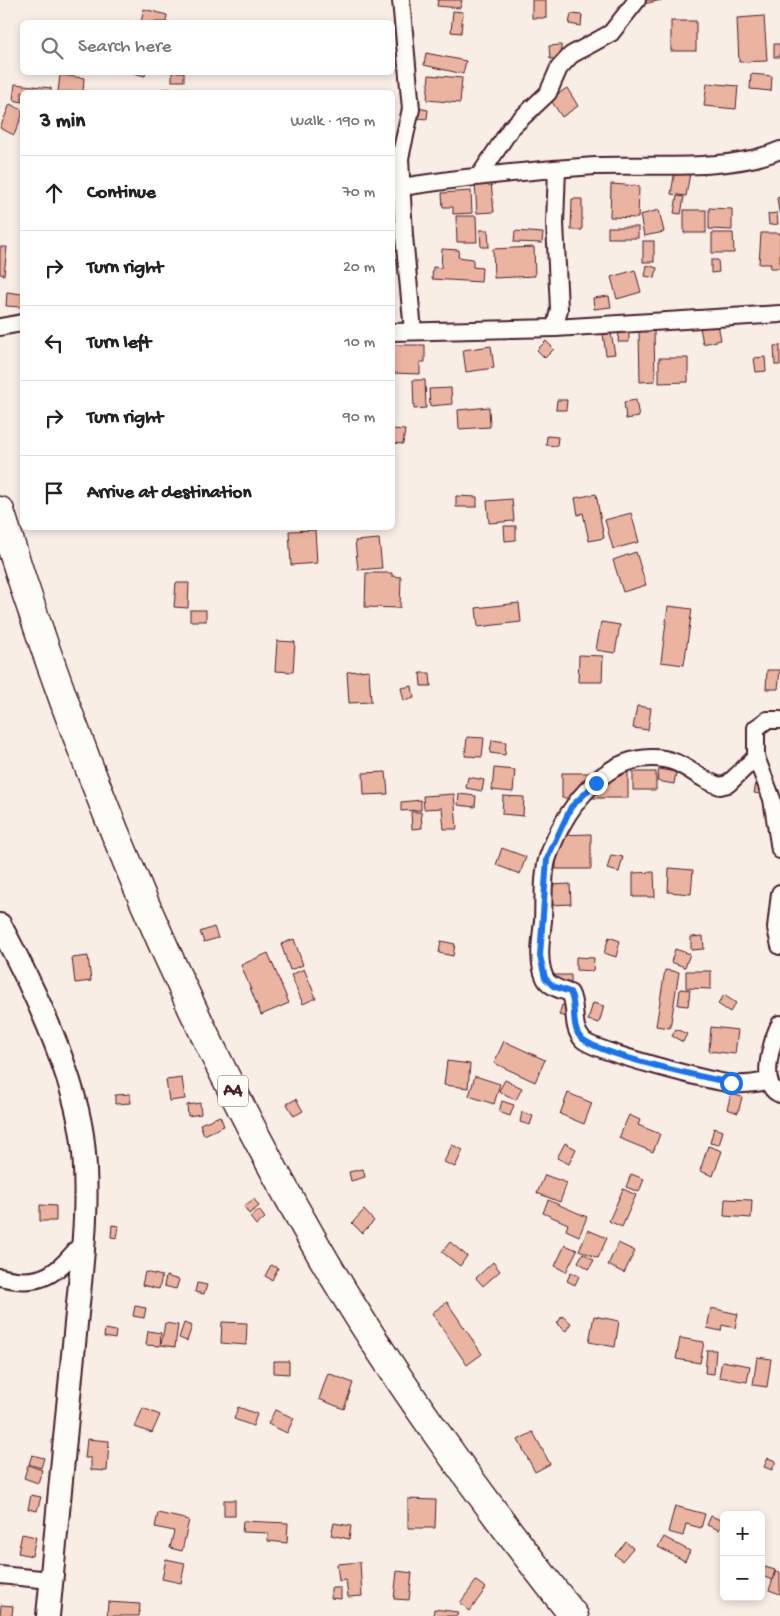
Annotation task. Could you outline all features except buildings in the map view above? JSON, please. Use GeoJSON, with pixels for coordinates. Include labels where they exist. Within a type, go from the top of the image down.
{"type":"FeatureCollection","features":[{"type":"Feature","properties":{"kind":"highway","name":"A4"},"geometry":{"type":"LineString","coordinates":[[0,511],[35,622],[117,841],[190,1005],[267,1157],[316,1246],[410,1393],[474,1483],[574,1616]]}},
{"type":"Feature","properties":{"kind":"main road"},"geometry":{"type":"LineString","coordinates":[[2,932],[54,1038],[72,1092],[82,1134],[85,1175],[83,1242],[48,1616]]}},
{"type":"Feature","properties":{"kind":"street"},"geometry":{"type":"LineString","coordinates":[[401,0],[411,109],[400,158],[401,187],[413,331]]}},
{"type":"Feature","properties":{"kind":"street"},"geometry":{"type":"LineString","coordinates":[[480,175],[511,128],[548,93],[559,68],[572,55],[611,33],[637,0]]}},
{"type":"Feature","properties":{"kind":"street"},"geometry":{"type":"LineString","coordinates":[[401,187],[480,175],[556,169],[734,163],[780,150]]}},
{"type":"Feature","properties":{"kind":"street"},"geometry":{"type":"LineString","coordinates":[[555,328],[559,309],[555,223],[556,169]]}},
{"type":"Feature","properties":{"kind":"street"},"geometry":{"type":"LineString","coordinates":[[395,332],[555,328],[780,314]]}},
{"type":"Feature","properties":{"kind":"street"},"geometry":{"type":"LineString","coordinates":[[0,327],[20,323]]}},
{"type":"Feature","properties":{"kind":"street"},"geometry":{"type":"LineString","coordinates":[[780,720],[767,720],[756,728],[756,758],[772,799],[780,850]]}},
{"type":"Feature","properties":{"kind":"street"},"geometry":{"type":"LineString","coordinates":[[756,758],[728,784],[720,786],[671,759],[651,758],[632,760],[616,768],[596,783],[571,807],[547,859],[540,956],[545,978],[553,986],[570,992],[574,1000],[574,1018],[578,1034],[584,1042],[664,1068],[731,1083],[750,1085],[768,1081]]}},
{"type":"Feature","properties":{"kind":"street"},"geometry":{"type":"LineString","coordinates":[[780,893],[776,928],[780,946]]}},
{"type":"Feature","properties":{"kind":"street"},"geometry":{"type":"LineString","coordinates":[[780,1024],[770,1056],[768,1081],[775,1092],[780,1094]]}},
{"type":"Feature","properties":{"kind":"street"},"geometry":{"type":"LineString","coordinates":[[0,1277],[16,1281],[43,1279],[64,1265],[83,1242]]}},
{"type":"Feature","properties":{"kind":"street"},"geometry":{"type":"LineString","coordinates":[[0,1575],[51,1580]]}},
{"type":"Feature","properties":{"kind":"route"},"geometry":{"type":"LineString","coordinates":[[596,783],[571,807],[547,859],[540,956],[545,978],[553,986],[570,992],[574,1000],[574,1018],[578,1034],[584,1042],[664,1068],[731,1083]]}}]}
